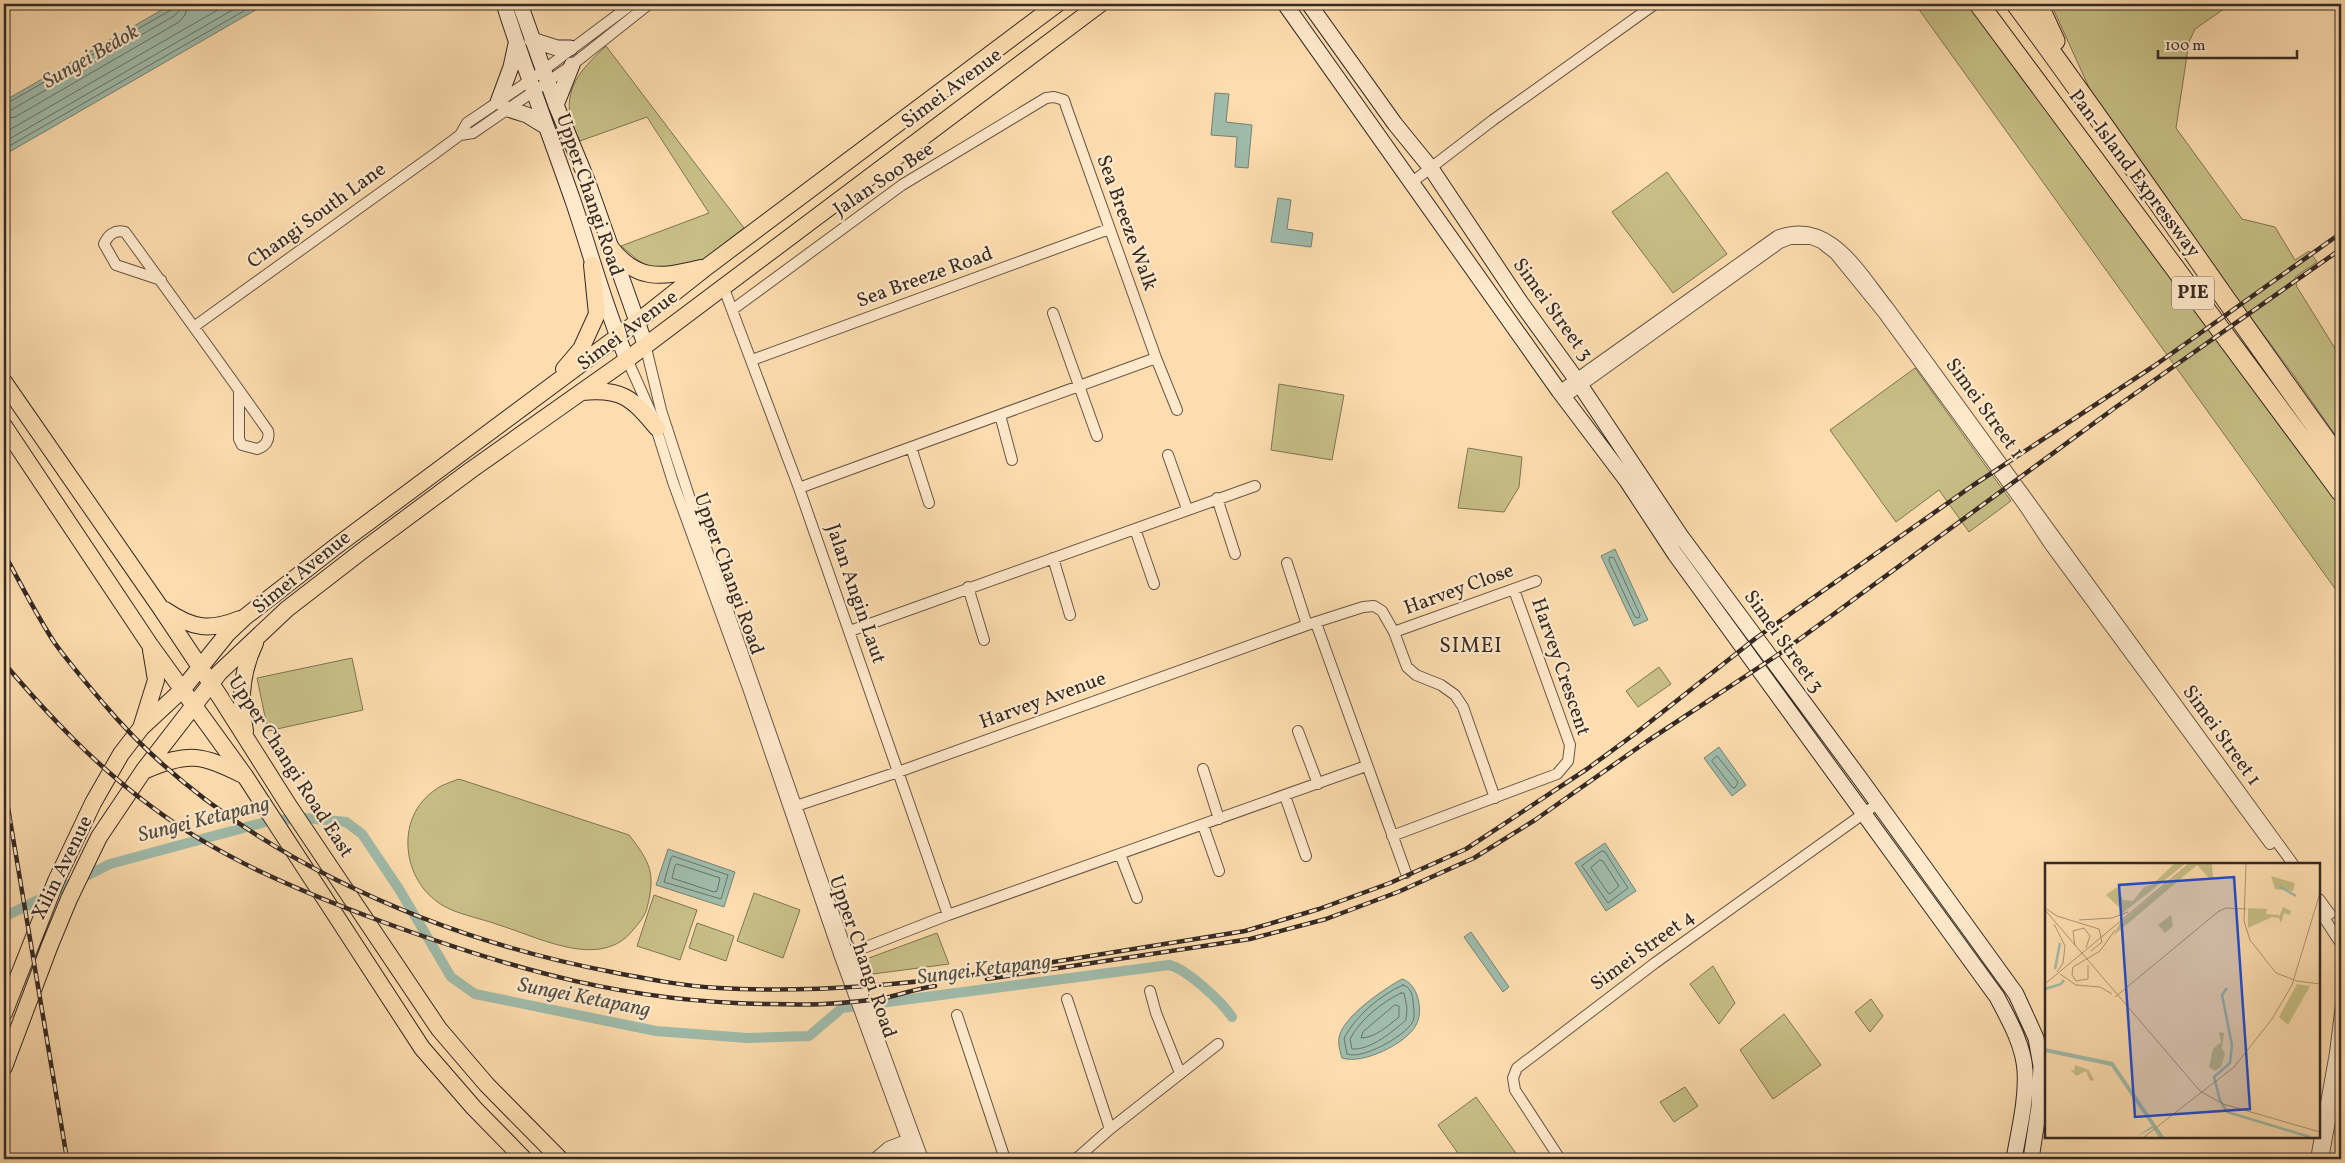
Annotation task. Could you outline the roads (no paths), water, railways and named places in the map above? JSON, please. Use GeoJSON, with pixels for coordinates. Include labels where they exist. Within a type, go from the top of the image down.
{"type":"FeatureCollection","features":[{"type":"Feature","properties":{"kind":"highway","name":"Pan-Island Expressway"},"geometry":{"type":"LineString","coordinates":[[1979,4],[2341,492]]}},
{"type":"Feature","properties":{"kind":"highway","name":"Pan-Island Expressway"},"geometry":{"type":"LineString","coordinates":[[2016,4],[2083,93],[2277,374],[2341,460]]}},
{"type":"Feature","properties":{"kind":"highway"},"geometry":{"type":"LineString","coordinates":[[2038,4],[2046,24],[2083,93]]}},
{"type":"Feature","properties":{"kind":"main road","name":"Upper Changi Road"},"geometry":{"type":"LineString","coordinates":[[504,4],[573,202],[592,265],[617,337],[627,359]]}},
{"type":"Feature","properties":{"kind":"main road","name":"Upper Changi Road"},"geometry":{"type":"LineString","coordinates":[[520,4],[556,105],[587,180],[608,244],[645,344]]}},
{"type":"Feature","properties":{"kind":"main road","name":"Simei Avenue"},"geometry":{"type":"LineString","coordinates":[[182,690],[199,666],[245,617],[636,323],[708,266],[1058,4]]}},
{"type":"Feature","properties":{"kind":"main road","name":"Simei Avenue"},"geometry":{"type":"LineString","coordinates":[[194,706],[210,682],[287,609],[362,551],[627,359],[1100,4]]}},
{"type":"Feature","properties":{"kind":"main road","name":"Simei Street 3"},"geometry":{"type":"LineString","coordinates":[[1286,4],[1410,183],[1561,394],[1627,481],[1675,554],[1997,998],[2011,1023],[2021,1049],[2025,1070],[2024,1102],[2014,1159]]}},
{"type":"Feature","properties":{"kind":"main road","name":"Simei Street 3"},"geometry":{"type":"LineString","coordinates":[[1309,4],[1395,124],[1430,167],[1520,303],[1579,382],[1680,535],[2016,994],[2036,1038],[2041,1066],[2039,1107],[2032,1159]]}},
{"type":"Feature","properties":{"kind":"main road"},"geometry":{"type":"LineString","coordinates":[[532,40],[557,48],[570,48]]}},
{"type":"Feature","properties":{"kind":"main road"},"geometry":{"type":"LineString","coordinates":[[516,42],[503,106],[527,115],[545,126]]}},
{"type":"Feature","properties":{"kind":"main road"},"geometry":{"type":"LineString","coordinates":[[556,105],[572,65]]}},
{"type":"Feature","properties":{"kind":"main road"},"geometry":{"type":"LineString","coordinates":[[1385,146],[1394,138],[1395,124]]}},
{"type":"Feature","properties":{"kind":"main road"},"geometry":{"type":"LineString","coordinates":[[608,244],[616,254],[628,263],[651,276],[670,276],[708,266]]}},
{"type":"Feature","properties":{"kind":"main road"},"geometry":{"type":"LineString","coordinates":[[543,393],[582,349],[597,314],[592,265]]}},
{"type":"Feature","properties":{"kind":"main road","name":"Upper Changi Road East"},"geometry":{"type":"LineString","coordinates":[[4,382],[160,606],[289,806],[439,1029],[486,1085],[560,1159]]}},
{"type":"Feature","properties":{"kind":"main road"},"geometry":{"type":"LineString","coordinates":[[582,392],[602,390],[628,398],[638,406],[657,428]]}},
{"type":"Feature","properties":{"kind":"main road"},"geometry":{"type":"LineString","coordinates":[[4,426],[150,645],[245,776],[422,1048],[474,1108],[524,1159]]}},
{"type":"Feature","properties":{"kind":"main road"},"geometry":{"type":"LineString","coordinates":[[160,606],[180,620],[205,627],[216,627],[245,617]]}},
{"type":"Feature","properties":{"kind":"main road"},"geometry":{"type":"LineString","coordinates":[[246,738],[242,718],[242,685],[246,666],[258,636]]}},
{"type":"Feature","properties":{"kind":"main road"},"geometry":{"type":"LineString","coordinates":[[141,728],[156,680],[150,645]]}},
{"type":"Feature","properties":{"kind":"main road","name":"Xilin Avenue"},"geometry":{"type":"LineString","coordinates":[[4,1014],[36,928],[93,803],[121,754],[141,728],[182,690]]}},
{"type":"Feature","properties":{"kind":"main road","name":"Xilin Avenue"},"geometry":{"type":"LineString","coordinates":[[4,1067],[69,899],[99,837],[144,770],[194,706]]}},
{"type":"Feature","properties":{"kind":"main road"},"geometry":{"type":"LineString","coordinates":[[144,770],[171,759],[186,756],[220,764],[245,776]]}},
{"type":"Feature","properties":{"kind":"street"},"geometry":{"type":"LineString","coordinates":[[545,76],[570,48],[632,4]]}},
{"type":"Feature","properties":{"kind":"street"},"geometry":{"type":"LineString","coordinates":[[545,76],[572,65],[649,4]]}},
{"type":"Feature","properties":{"kind":"street"},"geometry":{"type":"LineString","coordinates":[[1410,183],[1655,4]]}},
{"type":"Feature","properties":{"kind":"street","name":"Changi South Lane"},"geometry":{"type":"LineString","coordinates":[[195,326],[460,135],[467,123],[503,106],[545,76]]}},
{"type":"Feature","properties":{"kind":"street","name":"Jalan Soo Bee"},"geometry":{"type":"LineString","coordinates":[[732,310],[902,185],[1046,98],[1054,97],[1064,100]]}},
{"type":"Feature","properties":{"kind":"street","name":"Sea Breeze Walk"},"geometry":{"type":"LineString","coordinates":[[1064,100],[1156,358],[1177,410]]}},
{"type":"Feature","properties":{"kind":"street","name":"Sea Breeze Road"},"geometry":{"type":"LineString","coordinates":[[752,360],[1109,229]]}},
{"type":"Feature","properties":{"kind":"street"},"geometry":{"type":"LineString","coordinates":[[161,280],[116,265],[104,244],[110,235],[121,230],[126,232],[161,280],[171,296],[195,326],[268,431],[270,437],[267,443],[257,450],[242,445],[239,439],[239,390]]}},
{"type":"Feature","properties":{"kind":"street","name":"Simei Street 1"},"geometry":{"type":"LineString","coordinates":[[1579,382],[1777,236],[1802,230],[1824,236],[1840,248],[1889,308],[2099,600],[2292,863]]}},
{"type":"Feature","properties":{"kind":"street","name":"Simei Street 1"},"geometry":{"type":"LineString","coordinates":[[1561,394],[1780,243],[1801,238],[1821,243],[1835,254],[1883,313],[2024,506],[2054,552],[2284,863]]}},
{"type":"Feature","properties":{"kind":"street","name":"Jalan Angin Laut"},"geometry":{"type":"LineString","coordinates":[[723,286],[799,488],[948,915]]}},
{"type":"Feature","properties":{"kind":"street"},"geometry":{"type":"LineString","coordinates":[[1052,313],[1096,436]]}},
{"type":"Feature","properties":{"kind":"street","name":"Upper Changi Road"},"geometry":{"type":"LineString","coordinates":[[645,344],[661,410],[844,956],[912,1142],[923,1159]]}},
{"type":"Feature","properties":{"kind":"street"},"geometry":{"type":"LineString","coordinates":[[799,488],[1156,358]]}},
{"type":"Feature","properties":{"kind":"street","name":"Upper Changi Road"},"geometry":{"type":"LineString","coordinates":[[627,359],[657,428],[674,482],[794,807]]}},
{"type":"Feature","properties":{"kind":"street"},"geometry":{"type":"LineString","coordinates":[[1000,415],[1012,460]]}},
{"type":"Feature","properties":{"kind":"street"},"geometry":{"type":"LineString","coordinates":[[911,447],[929,503]]}},
{"type":"Feature","properties":{"kind":"street"},"geometry":{"type":"LineString","coordinates":[[1168,455],[1187,509]]}},
{"type":"Feature","properties":{"kind":"street"},"geometry":{"type":"LineString","coordinates":[[850,631],[968,587],[1255,486]]}},
{"type":"Feature","properties":{"kind":"street"},"geometry":{"type":"LineString","coordinates":[[1217,498],[1235,554]]}},
{"type":"Feature","properties":{"kind":"street"},"geometry":{"type":"LineString","coordinates":[[1135,529],[1154,584]]}},
{"type":"Feature","properties":{"kind":"street"},"geometry":{"type":"LineString","coordinates":[[1053,558],[1070,615]]}},
{"type":"Feature","properties":{"kind":"street"},"geometry":{"type":"LineString","coordinates":[[1287,563],[1406,873]]}},
{"type":"Feature","properties":{"kind":"street","name":"Harvey Close"},"geometry":{"type":"LineString","coordinates":[[1394,632],[1514,590],[1536,580]]}},
{"type":"Feature","properties":{"kind":"street"},"geometry":{"type":"LineString","coordinates":[[968,587],[984,640]]}},
{"type":"Feature","properties":{"kind":"street","name":"Harvey Crescent"},"geometry":{"type":"LineString","coordinates":[[1392,836],[1557,774],[1564,768],[1571,753],[1570,745],[1514,590]]}},
{"type":"Feature","properties":{"kind":"street"},"geometry":{"type":"LineString","coordinates":[[1311,624],[1363,607],[1374,606],[1382,611],[1394,632],[1407,667],[1416,675],[1441,685],[1455,695],[1463,707],[1495,798]]}},
{"type":"Feature","properties":{"kind":"street","name":"Harvey Avenue"},"geometry":{"type":"LineString","coordinates":[[794,807],[898,772],[1311,624]]}},
{"type":"Feature","properties":{"kind":"street"},"geometry":{"type":"LineString","coordinates":[[1298,731],[1318,784]]}},
{"type":"Feature","properties":{"kind":"street"},"geometry":{"type":"LineString","coordinates":[[844,956],[948,915],[1366,766]]}},
{"type":"Feature","properties":{"kind":"street"},"geometry":{"type":"LineString","coordinates":[[1203,769],[1219,819]]}},
{"type":"Feature","properties":{"kind":"street"},"geometry":{"type":"LineString","coordinates":[[1285,796],[1306,856]]}},
{"type":"Feature","properties":{"kind":"street","name":"Simei Street 4"},"geometry":{"type":"LineString","coordinates":[[1560,1159],[1514,1090],[1513,1078],[1517,1068],[1655,963],[1877,804]]}},
{"type":"Feature","properties":{"kind":"street"},"geometry":{"type":"LineString","coordinates":[[1203,825],[1219,871]]}},
{"type":"Feature","properties":{"kind":"street"},"geometry":{"type":"LineString","coordinates":[[1120,854],[1137,898]]}},
{"type":"Feature","properties":{"kind":"street"},"geometry":{"type":"LineString","coordinates":[[2320,900],[2341,931]]}},
{"type":"Feature","properties":{"kind":"street"},"geometry":{"type":"LineString","coordinates":[[2320,912],[2341,944]]}},
{"type":"Feature","properties":{"kind":"street"},"geometry":{"type":"LineString","coordinates":[[1150,991],[1156,1013],[1180,1073]]}},
{"type":"Feature","properties":{"kind":"street"},"geometry":{"type":"LineString","coordinates":[[1067,999],[1110,1129]]}},
{"type":"Feature","properties":{"kind":"street"},"geometry":{"type":"LineString","coordinates":[[2320,1137],[2335,1053],[2341,1004]]}},
{"type":"Feature","properties":{"kind":"street"},"geometry":{"type":"LineString","coordinates":[[957,1016],[1005,1159]]}},
{"type":"Feature","properties":{"kind":"street"},"geometry":{"type":"LineString","coordinates":[[1076,1159],[1110,1129],[1218,1044]]}},
{"type":"Feature","properties":{"kind":"street"},"geometry":{"type":"LineString","coordinates":[[2323,1159],[2341,1060]]}},
{"type":"Feature","properties":{"kind":"street"},"geometry":{"type":"LineString","coordinates":[[2316,1159],[2320,1138]]}},
{"type":"Feature","properties":{"kind":"street"},"geometry":{"type":"LineString","coordinates":[[874,1159],[888,1147],[912,1142]]}},
{"type":"Feature","properties":{"kind":"street"},"geometry":{"type":"LineString","coordinates":[[889,1159],[912,1142]]}},
{"type":"Feature","properties":{"kind":"street","name":"Upper Changi Road"},"geometry":{"type":"LineString","coordinates":[[912,1142],[914,1159]]}},
{"type":"Feature","properties":{"kind":"water","name":"Sungei Bedok"},"geometry":{"type":"Polygon","coordinates":[[[172,4],[266,4],[4,155],[4,101],[172,4]]]}},
{"type":"Feature","properties":{"kind":"water"},"geometry":{"type":"Polygon","coordinates":[[[1215,93],[1229,94],[1226,122],[1252,125],[1248,168],[1235,167],[1237,137],[1211,135],[1215,93]]]}},
{"type":"Feature","properties":{"kind":"water"},"geometry":{"type":"Polygon","coordinates":[[[1278,198],[1291,200],[1287,229],[1313,233],[1311,247],[1271,242],[1278,198]]]}},
{"type":"Feature","properties":{"kind":"water"},"geometry":{"type":"Polygon","coordinates":[[[1615,549],[1648,620],[1634,626],[1601,556],[1615,549]]]}},
{"type":"Feature","properties":{"kind":"water"},"geometry":{"type":"Polygon","coordinates":[[[1719,747],[1746,785],[1732,796],[1704,758],[1719,747]]]}},
{"type":"Feature","properties":{"kind":"water"},"geometry":{"type":"Polygon","coordinates":[[[1605,843],[1636,891],[1606,911],[1575,863],[1605,843]]]}},
{"type":"Feature","properties":{"kind":"water"},"geometry":{"type":"Polygon","coordinates":[[[668,849],[735,872],[724,907],[656,885],[668,849]]]}},
{"type":"Feature","properties":{"kind":"water"},"geometry":{"type":"Polygon","coordinates":[[[1471,932],[1509,987],[1503,992],[1464,937],[1471,932]]]}},
{"type":"Feature","properties":{"kind":"water"},"geometry":{"type":"Polygon","coordinates":[[[1402,979],[1412,986],[1418,999],[1418,1019],[1411,1032],[1393,1046],[1372,1056],[1351,1059],[1342,1058],[1339,1038],[1348,1021],[1365,1004],[1402,979]]]}},
{"type":"Feature","properties":{"kind":"waterway","name":"Sungei Ketapang"},"geometry":{"type":"LineString","coordinates":[[4,917],[110,864],[269,821],[305,818],[346,822],[362,834],[399,889],[451,977],[475,994],[656,1031],[747,1038],[809,1036],[842,1008],[1169,965],[1185,973],[1204,987],[1232,1017]]}},
{"type":"Feature","properties":{"kind":"railway"},"geometry":{"type":"LineString","coordinates":[[4,553],[54,642],[104,704],[153,756],[209,802],[270,843],[335,879],[403,910],[473,936],[543,956],[625,975],[692,986],[782,990],[814,989],[878,985],[973,975],[1245,931],[1319,909],[1390,883],[1466,849],[1587,769],[1636,733],[1756,638],[1972,486],[2154,366],[2341,233]]}},
{"type":"Feature","properties":{"kind":"railway"},"geometry":{"type":"LineString","coordinates":[[987,979],[1250,939],[1326,919],[1398,892],[1474,858],[1535,820],[1646,742],[1782,652],[2116,407],[2341,249]]}},
{"type":"Feature","properties":{"kind":"railway"},"geometry":{"type":"LineString","coordinates":[[4,663],[38,702],[92,757],[131,791],[178,826],[263,873],[383,922],[526,969],[573,981],[669,998],[771,1004],[839,1003],[889,997],[935,986]]}},
{"type":"Feature","properties":{"kind":"railway"},"geometry":{"type":"LineString","coordinates":[[4,784],[67,1159]]}},
{"type":"Feature","properties":{"kind":"railway"},"geometry":{"type":"LineString","coordinates":[[4,832],[8,854]]}},
{"type":"Feature","properties":{"kind":"district","name":"SIMEI"},"geometry":{"type":"Point","coordinates":[1471,646]}}]}
